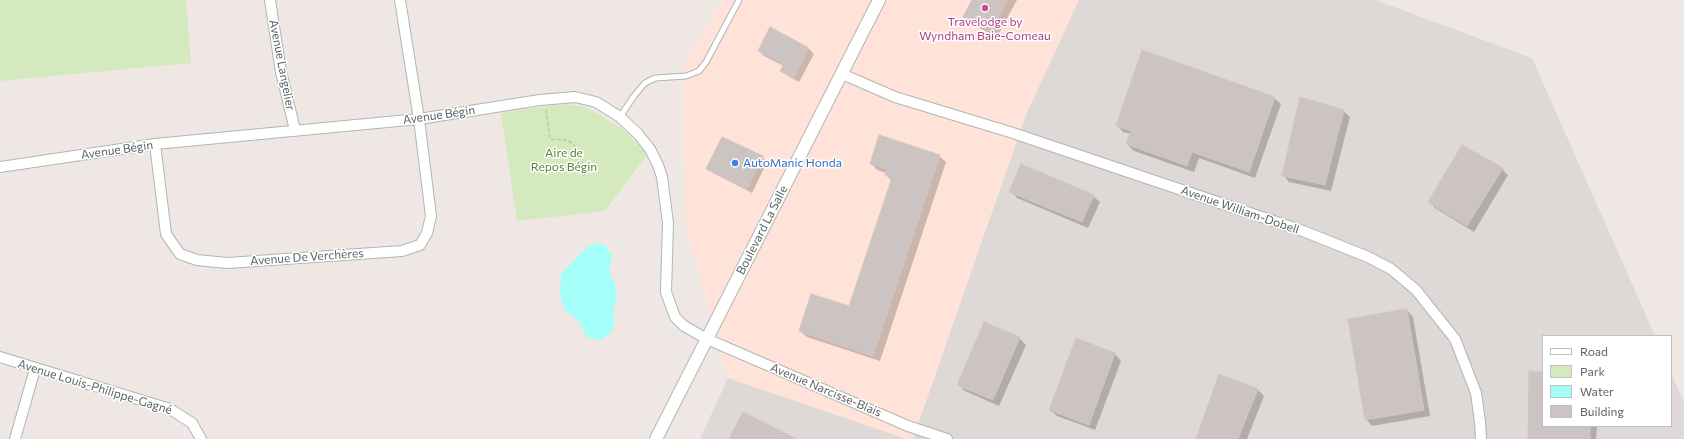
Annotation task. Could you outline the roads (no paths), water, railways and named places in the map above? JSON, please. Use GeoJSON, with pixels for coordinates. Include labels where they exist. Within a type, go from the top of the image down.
{"type":"FeatureCollection","features":[{"type":"Feature","properties":{"kind":"street","name":"Avenue Langelier"},"geometry":{"type":"LineString","coordinates":[[270,0],[281,72],[295,130]]}},
{"type":"Feature","properties":{"kind":"street"},"geometry":{"type":"LineString","coordinates":[[400,0],[419,119]]}},
{"type":"Feature","properties":{"kind":"street","name":"Boulevard La Salle"},"geometry":{"type":"LineString","coordinates":[[656,439],[879,0]]}},
{"type":"Feature","properties":{"kind":"street","name":"Avenue William-Dobell"},"geometry":{"type":"LineString","coordinates":[[842,74],[896,97],[1012,133],[1303,231],[1368,257],[1391,269],[1416,290],[1455,339],[1476,393],[1481,439]]}},
{"type":"Feature","properties":{"kind":"street","name":"Avenue Bégin"},"geometry":{"type":"LineString","coordinates":[[0,167],[155,144],[419,119],[545,99],[575,97],[596,102],[620,117],[638,134],[650,149],[662,177],[668,223],[666,292],[675,317],[684,326],[707,339]]}},
{"type":"Feature","properties":{"kind":"street","name":"Avenue De Verchères"},"geometry":{"type":"LineString","coordinates":[[155,144],[166,234],[180,254],[197,260],[227,263],[402,251],[420,245],[427,233],[431,216],[419,119]]}},
{"type":"Feature","properties":{"kind":"street","name":"Avenue Narcisse-Blais"},"geometry":{"type":"LineString","coordinates":[[707,339],[908,426],[947,439]]}},
{"type":"Feature","properties":{"kind":"street","name":"Avenue Louis-Philippe-Gagné"},"geometry":{"type":"LineString","coordinates":[[0,357],[35,369],[170,409],[192,423],[201,439]]}},
{"type":"Feature","properties":{"kind":"street"},"geometry":{"type":"LineString","coordinates":[[15,439],[35,369]]}},
{"type":"Feature","properties":{"kind":"lane"},"geometry":{"type":"LineString","coordinates":[[620,117],[645,83],[655,78],[686,76],[699,70],[706,62],[739,0]]}},
{"type":"Feature","properties":{"kind":"water"},"geometry":{"type":"Polygon","coordinates":[[[597,243],[606,246],[612,255],[609,272],[616,287],[617,296],[613,311],[614,324],[611,333],[600,340],[587,338],[578,320],[565,310],[560,296],[561,274],[587,247],[597,243]]]}},
{"type":"Feature","properties":{"kind":"place","name":"Travelodge by Wyndham Baie-Comeau"},"geometry":{"type":"Point","coordinates":[985,8]}},
{"type":"Feature","properties":{"kind":"place","name":"AutoManic Honda"},"geometry":{"type":"Point","coordinates":[735,163]}},
{"type":"Feature","properties":{"kind":"park label","name":"Aire de Repos Bégin"},"geometry":{"type":"Point","coordinates":[564,160]}}]}
